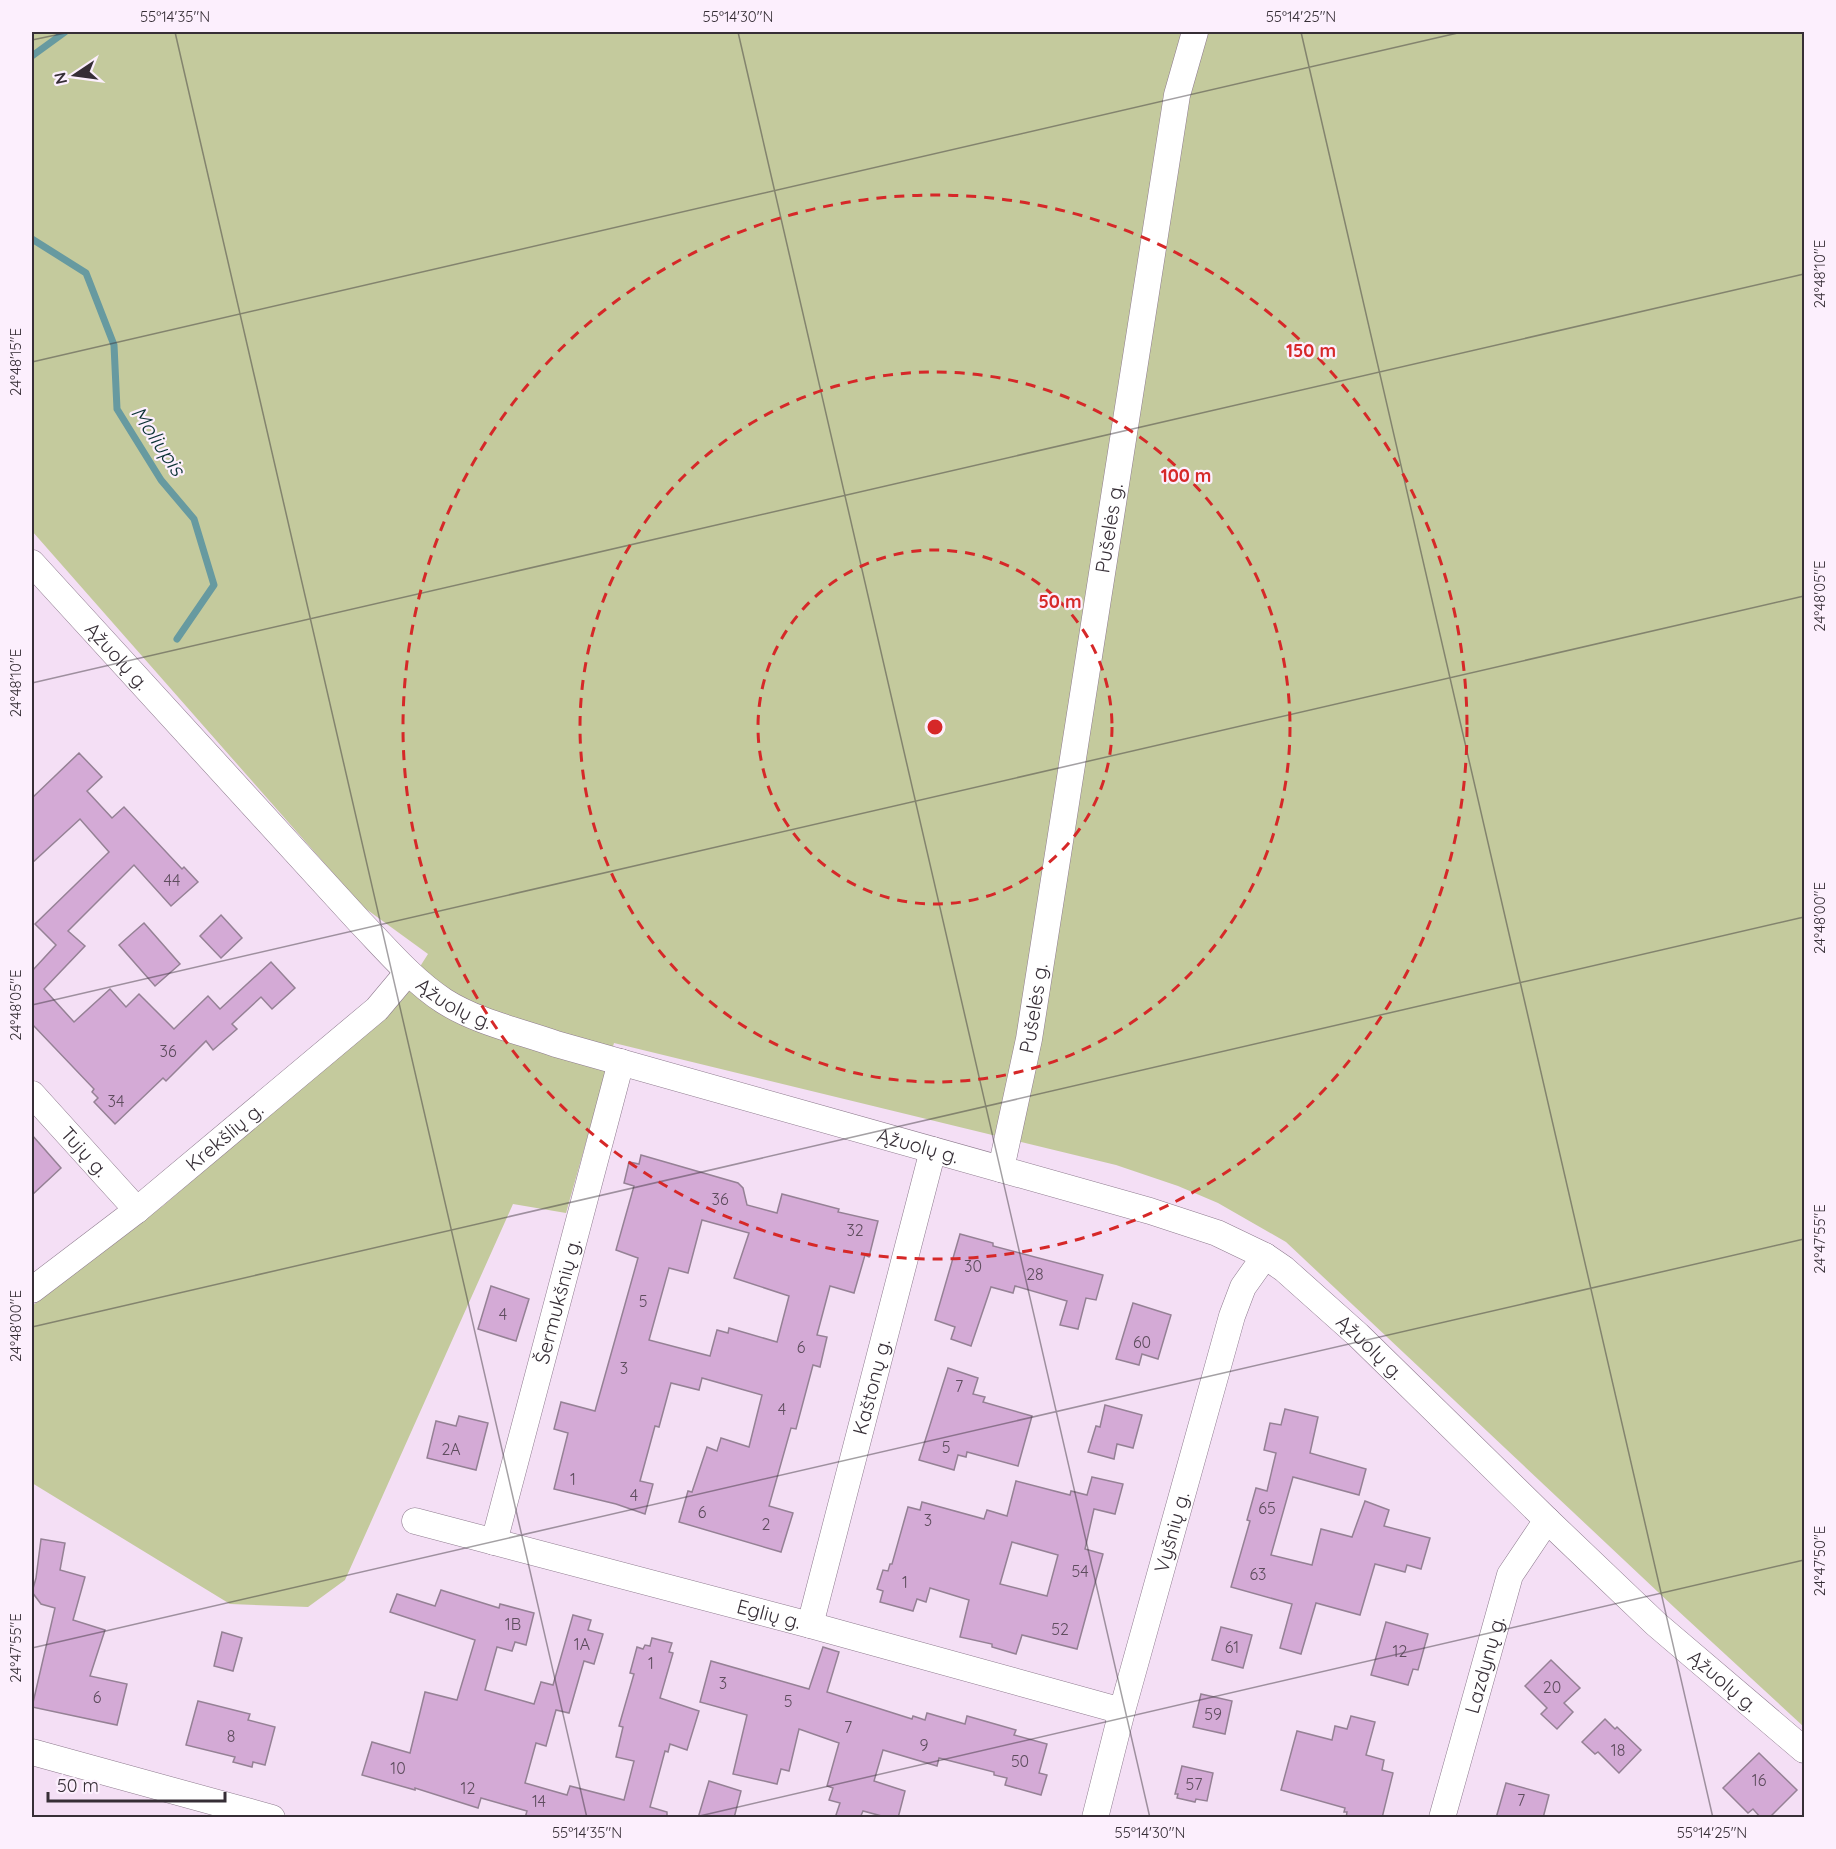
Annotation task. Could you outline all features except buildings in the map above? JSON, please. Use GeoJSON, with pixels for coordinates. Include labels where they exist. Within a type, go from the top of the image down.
{"type":"FeatureCollection","features":[{"type":"Feature","properties":{"kind":"street","name":"Pušelės g."},"geometry":{"type":"LineString","coordinates":[[1001,1168],[1029,1039],[1177,94],[1195,32]]}},
{"type":"Feature","properties":{"kind":"street","name":"Ąžuolų g."},"geometry":{"type":"LineString","coordinates":[[32,563],[360,922],[408,972],[444,1001],[478,1018],[556,1044],[1150,1211],[1217,1233],[1265,1256],[1284,1269],[1358,1335],[1546,1520],[1656,1624],[1804,1750]]}},
{"type":"Feature","properties":{"kind":"street","name":"Krekšlių g."},"geometry":{"type":"LineString","coordinates":[[32,1290],[137,1210],[376,1009],[408,972]]}},
{"type":"Feature","properties":{"kind":"street","name":"Šermukšnių g."},"geometry":{"type":"LineString","coordinates":[[494,1542],[621,1062]]}},
{"type":"Feature","properties":{"kind":"street","name":"Tujų g."},"geometry":{"type":"LineString","coordinates":[[32,1094],[137,1210]]}},
{"type":"Feature","properties":{"kind":"street","name":"Kaštonų g."},"geometry":{"type":"LineString","coordinates":[[810,1625],[933,1150]]}},
{"type":"Feature","properties":{"kind":"street","name":"Vyšnių g."},"geometry":{"type":"LineString","coordinates":[[1095,1818],[1122,1711],[1232,1316],[1243,1287],[1265,1256]]}},
{"type":"Feature","properties":{"kind":"street","name":"Lazdynų g."},"geometry":{"type":"LineString","coordinates":[[1442,1818],[1510,1575],[1546,1520]]}},
{"type":"Feature","properties":{"kind":"street","name":"Eglių g."},"geometry":{"type":"LineString","coordinates":[[415,1521],[810,1625],[1122,1711]]}},
{"type":"Feature","properties":{"kind":"street"},"geometry":{"type":"LineString","coordinates":[[32,1752],[272,1818]]}},
{"type":"Feature","properties":{"kind":"green space"},"geometry":{"type":"Polygon","coordinates":[[[32,32],[1804,32],[1804,1727],[1286,1242],[1218,1203],[1178,1186],[1116,1165],[614,1043],[566,1213],[513,1204],[345,1580],[308,1607],[230,1604],[32,1483],[32,1306],[164,1205],[395,1006],[428,954],[362,906],[32,531],[32,32]]]}},
{"type":"Feature","properties":{"kind":"waterway","name":"Moliupis"},"geometry":{"type":"LineString","coordinates":[[32,56],[65,32]]}},
{"type":"Feature","properties":{"kind":"waterway","name":"Moliupis"},"geometry":{"type":"LineString","coordinates":[[32,239],[86,273],[114,345],[117,409],[161,480],[194,519],[214,585],[177,639]]}}]}
